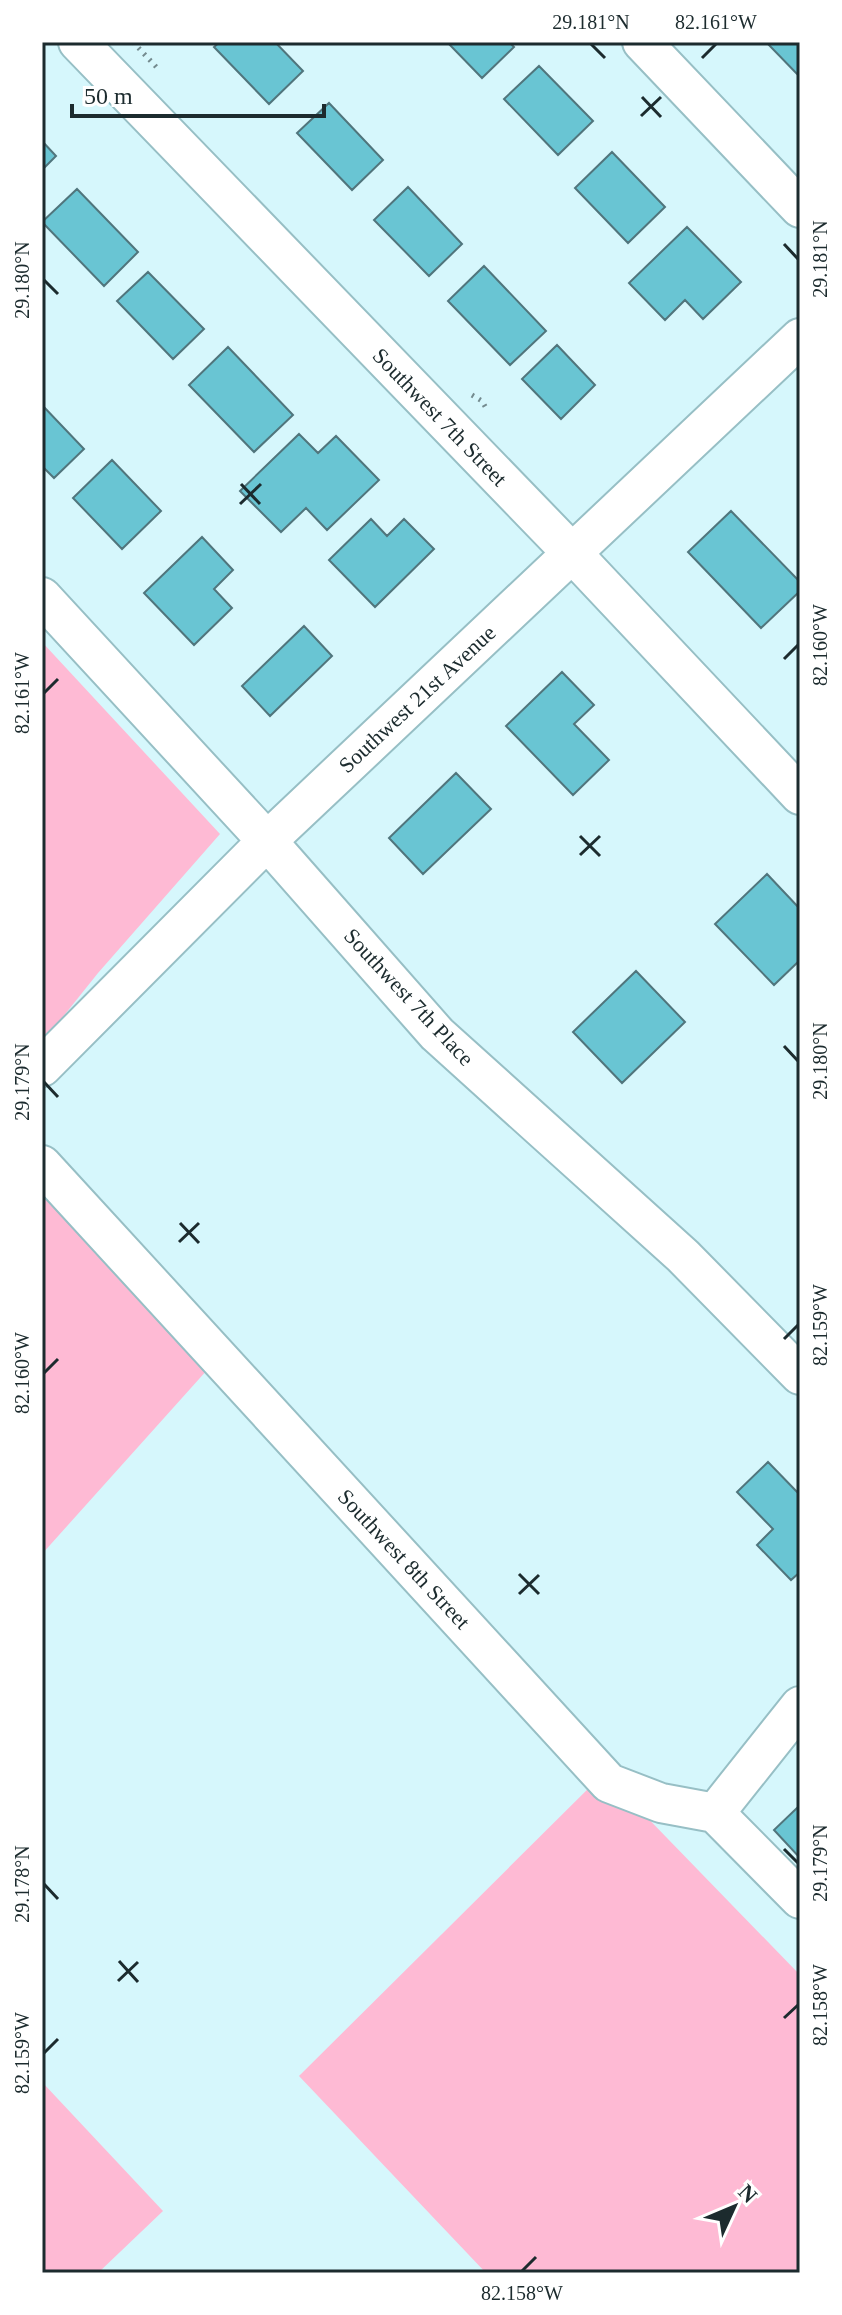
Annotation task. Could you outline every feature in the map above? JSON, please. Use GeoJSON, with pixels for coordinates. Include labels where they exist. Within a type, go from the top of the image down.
{"type":"FeatureCollection","features":[{"type":"Feature","properties":{"kind":"street","name":"Southwest 7th Street"},"geometry":{"type":"LineString","coordinates":[[78,42],[572,553],[800,795]]}},
{"type":"Feature","properties":{"kind":"street"},"geometry":{"type":"LineString","coordinates":[[642,42],[800,208]]}},
{"type":"Feature","properties":{"kind":"street","name":"Southwest 21st Avenue"},"geometry":{"type":"LineString","coordinates":[[42,1067],[267,841],[800,338]]}},
{"type":"Feature","properties":{"kind":"street","name":"Southwest 7th Place"},"geometry":{"type":"LineString","coordinates":[[42,597],[267,841],[437,1034],[683,1256],[800,1375]]}},
{"type":"Feature","properties":{"kind":"street","name":"Southwest 8th Street"},"geometry":{"type":"LineString","coordinates":[[42,1165],[609,1783],[661,1803],[715,1813]]}},
{"type":"Feature","properties":{"kind":"street"},"geometry":{"type":"LineString","coordinates":[[800,1706],[715,1813],[800,1899]]}},
{"type":"Feature","properties":{"kind":"shaded area"},"geometry":{"type":"Polygon","coordinates":[[[42,642],[220,834],[98,973],[42,1043],[42,642]]]}},
{"type":"Feature","properties":{"kind":"shaded area"},"geometry":{"type":"Polygon","coordinates":[[[42,1184],[208,1369],[42,1554],[42,1184]]]}},
{"type":"Feature","properties":{"kind":"shaded area"},"geometry":{"type":"Polygon","coordinates":[[[604,1773],[800,1975],[800,2273],[486,2273],[299,2076],[604,1773]]]}},
{"type":"Feature","properties":{"kind":"shaded area"},"geometry":{"type":"Polygon","coordinates":[[[42,2082],[163,2211],[98,2273],[42,2273],[42,2082]]]}},
{"type":"Feature","properties":{"kind":"building"},"geometry":{"type":"Polygon","coordinates":[[[220,42],[275,42],[303,71],[269,104],[214,47],[220,42]]]}},
{"type":"Feature","properties":{"kind":"building"},"geometry":{"type":"Polygon","coordinates":[[[447,42],[509,42],[514,47],[482,78],[447,42]]]}},
{"type":"Feature","properties":{"kind":"building"},"geometry":{"type":"Polygon","coordinates":[[[766,42],[800,42],[800,77],[766,42]]]}},
{"type":"Feature","properties":{"kind":"building"},"geometry":{"type":"Polygon","coordinates":[[[539,66],[593,121],[558,155],[504,99],[539,66]]]}},
{"type":"Feature","properties":{"kind":"building"},"geometry":{"type":"Polygon","coordinates":[[[329,103],[383,160],[352,190],[297,133],[329,103]]]}},
{"type":"Feature","properties":{"kind":"building"},"geometry":{"type":"Polygon","coordinates":[[[42,141],[56,156],[42,170],[42,141]]]}},
{"type":"Feature","properties":{"kind":"building"},"geometry":{"type":"Polygon","coordinates":[[[612,152],[665,207],[628,243],[575,188],[612,152]]]}},
{"type":"Feature","properties":{"kind":"building"},"geometry":{"type":"Polygon","coordinates":[[[408,187],[462,244],[429,276],[374,220],[408,187]]]}},
{"type":"Feature","properties":{"kind":"building"},"geometry":{"type":"Polygon","coordinates":[[[77,189],[138,252],[104,286],[42,222],[77,189]]]}},
{"type":"Feature","properties":{"kind":"building"},"geometry":{"type":"Polygon","coordinates":[[[687,227],[741,282],[703,319],[685,300],[665,320],[629,283],[687,227]]]}},
{"type":"Feature","properties":{"kind":"building"},"geometry":{"type":"Polygon","coordinates":[[[484,266],[546,331],[510,365],[448,301],[484,266]]]}},
{"type":"Feature","properties":{"kind":"building"},"geometry":{"type":"Polygon","coordinates":[[[148,272],[204,329],[173,359],[117,301],[148,272]]]}},
{"type":"Feature","properties":{"kind":"building"},"geometry":{"type":"Polygon","coordinates":[[[557,345],[595,385],[561,419],[522,379],[557,345]]]}},
{"type":"Feature","properties":{"kind":"building"},"geometry":{"type":"Polygon","coordinates":[[[228,347],[293,415],[254,452],[189,385],[228,347]]]}},
{"type":"Feature","properties":{"kind":"building"},"geometry":{"type":"Polygon","coordinates":[[[42,405],[84,449],[54,478],[42,466],[42,405]]]}},
{"type":"Feature","properties":{"kind":"building"},"geometry":{"type":"Polygon","coordinates":[[[299,434],[318,453],[336,436],[379,480],[327,530],[306,508],[281,532],[240,491],[299,434]]]}},
{"type":"Feature","properties":{"kind":"building"},"geometry":{"type":"Polygon","coordinates":[[[112,460],[161,511],[122,549],[73,498],[112,460]]]}},
{"type":"Feature","properties":{"kind":"building"},"geometry":{"type":"Polygon","coordinates":[[[731,511],[800,582],[800,591],[761,628],[688,552],[731,511]]]}},
{"type":"Feature","properties":{"kind":"building"},"geometry":{"type":"Polygon","coordinates":[[[371,519],[387,536],[404,519],[434,549],[375,607],[329,560],[371,519]]]}},
{"type":"Feature","properties":{"kind":"building"},"geometry":{"type":"Polygon","coordinates":[[[202,537],[233,570],[214,589],[232,608],[194,645],[144,593],[202,537]]]}},
{"type":"Feature","properties":{"kind":"building"},"geometry":{"type":"Polygon","coordinates":[[[304,626],[332,656],[270,716],[242,686],[304,626]]]}},
{"type":"Feature","properties":{"kind":"building"},"geometry":{"type":"Polygon","coordinates":[[[562,672],[594,705],[574,724],[609,760],[573,795],[506,726],[562,672]]]}},
{"type":"Feature","properties":{"kind":"building"},"geometry":{"type":"Polygon","coordinates":[[[456,773],[491,809],[423,874],[389,838],[456,773]]]}},
{"type":"Feature","properties":{"kind":"building"},"geometry":{"type":"Polygon","coordinates":[[[767,874],[800,909],[800,960],[774,985],[715,924],[767,874]]]}},
{"type":"Feature","properties":{"kind":"building"},"geometry":{"type":"Polygon","coordinates":[[[636,971],[685,1022],[622,1083],[573,1032],[636,971]]]}},
{"type":"Feature","properties":{"kind":"building"},"geometry":{"type":"Polygon","coordinates":[[[768,1462],[800,1495],[800,1572],[791,1580],[757,1545],[773,1529],[737,1492],[768,1462]]]}},
{"type":"Feature","properties":{"kind":"building"},"geometry":{"type":"Polygon","coordinates":[[[800,1805],[800,1858],[774,1830],[800,1805]]]}}]}
